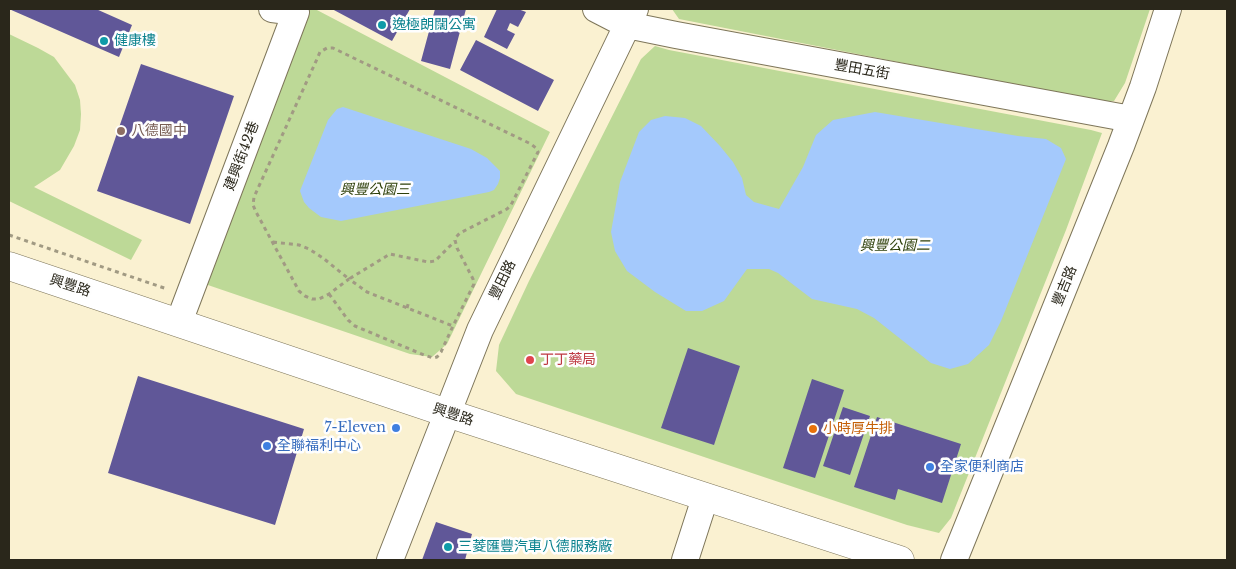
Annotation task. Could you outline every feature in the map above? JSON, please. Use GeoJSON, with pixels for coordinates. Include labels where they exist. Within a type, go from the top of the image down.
{"type":"FeatureCollection","features":[{"type":"Feature","properties":{"kind":"main road","name":"興豐路"},"geometry":{"type":"LineString","coordinates":[[9,266],[447,413],[900,560]]}},
{"type":"Feature","properties":{"kind":"street","name":"建興街42巷"},"geometry":{"type":"LineString","coordinates":[[179,322],[296,12],[272,9]]}},
{"type":"Feature","properties":{"kind":"street","name":"豐田五街"},"geometry":{"type":"LineString","coordinates":[[596,9],[631,17],[686,37],[1132,118]]}},
{"type":"Feature","properties":{"kind":"street","name":"豐吉路"},"geometry":{"type":"LineString","coordinates":[[954,560],[1132,118],[1168,9]]}},
{"type":"Feature","properties":{"kind":"street","name":"豐田路"},"geometry":{"type":"LineString","coordinates":[[390,560],[480,330],[631,17]]}},
{"type":"Feature","properties":{"kind":"street"},"geometry":{"type":"LineString","coordinates":[[685,560],[705,498]]}},
{"type":"Feature","properties":{"kind":"path"},"geometry":{"type":"LineString","coordinates":[[326,48],[333,48],[536,148],[538,152],[511,205],[507,209],[460,233],[435,261],[428,262],[390,254],[349,279],[329,294],[319,299],[312,299],[299,291],[273,242],[253,206],[254,197],[320,52],[326,48]]}},
{"type":"Feature","properties":{"kind":"path"},"geometry":{"type":"LineString","coordinates":[[9,235],[171,290]]}},
{"type":"Feature","properties":{"kind":"path"},"geometry":{"type":"LineString","coordinates":[[329,294],[348,320],[355,326],[432,358],[438,357],[474,284],[455,240]]}},
{"type":"Feature","properties":{"kind":"path"},"geometry":{"type":"LineString","coordinates":[[273,242],[299,245],[309,249],[367,292],[453,326]]}},
{"type":"Feature","properties":{"kind":"path"},"geometry":{"type":"LineString","coordinates":[[407,308],[409,301]]}},
{"type":"Feature","properties":{"kind":"green space","name":"興豐公園三"},"geometry":{"type":"Polygon","coordinates":[[[309,9],[315,9],[550,132],[447,344],[432,357],[410,354],[202,283],[293,28],[309,9]]]}},
{"type":"Feature","properties":{"kind":"green space"},"geometry":{"type":"Polygon","coordinates":[[[672,9],[1150,9],[1125,83],[1114,101],[1097,101],[679,19],[672,9]]]}},
{"type":"Feature","properties":{"kind":"green space"},"geometry":{"type":"Polygon","coordinates":[[[9,34],[54,57],[75,85],[80,100],[80,130],[74,146],[60,170],[34,187],[142,240],[131,260],[9,201],[9,34]]]}},
{"type":"Feature","properties":{"kind":"green space","name":"興豐公園二"},"geometry":{"type":"Polygon","coordinates":[[[655,46],[1102,133],[1066,230],[951,518],[939,533],[907,525],[516,394],[496,371],[499,345],[529,281],[641,59],[655,46]]]}},
{"type":"Feature","properties":{"kind":"water"},"geometry":{"type":"Polygon","coordinates":[[[343,107],[471,149],[487,158],[500,171],[498,184],[494,190],[489,192],[341,221],[321,217],[304,202],[300,191],[328,120],[337,109],[343,107]]]}},
{"type":"Feature","properties":{"kind":"water"},"geometry":{"type":"Polygon","coordinates":[[[875,112],[1046,139],[1061,148],[1066,159],[1001,321],[989,345],[968,364],[950,369],[931,363],[874,318],[857,309],[812,299],[778,273],[769,269],[747,269],[724,301],[702,311],[686,311],[655,292],[627,271],[615,251],[611,232],[620,182],[639,132],[651,120],[665,116],[685,118],[701,126],[733,162],[742,178],[746,195],[754,202],[779,209],[803,167],[816,135],[833,120],[875,112]]]}},
{"type":"Feature","properties":{"kind":"building","name":"健康樓"},"geometry":{"type":"Polygon","coordinates":[[[9,9],[96,9],[132,25],[119,57],[9,9]]]}},
{"type":"Feature","properties":{"kind":"building","name":"逸極朗闊公寓"},"geometry":{"type":"Polygon","coordinates":[[[332,9],[410,9],[392,41],[332,9]]]}},
{"type":"Feature","properties":{"kind":"building"},"geometry":{"type":"Polygon","coordinates":[[[435,9],[466,9],[450,69],[421,61],[435,9]]]}},
{"type":"Feature","properties":{"kind":"building"},"geometry":{"type":"Polygon","coordinates":[[[497,9],[518,9],[526,12],[518,27],[510,23],[507,30],[515,34],[507,49],[484,37],[497,9]]]}},
{"type":"Feature","properties":{"kind":"building"},"geometry":{"type":"Polygon","coordinates":[[[476,40],[554,80],[538,111],[460,70],[476,40]]]}},
{"type":"Feature","properties":{"kind":"building"},"geometry":{"type":"Polygon","coordinates":[[[141,64],[234,96],[190,224],[97,191],[141,64]]]}},
{"type":"Feature","properties":{"kind":"building"},"geometry":{"type":"Polygon","coordinates":[[[688,348],[740,366],[714,445],[661,428],[688,348]]]}},
{"type":"Feature","properties":{"kind":"building"},"geometry":{"type":"Polygon","coordinates":[[[138,376],[304,429],[275,525],[108,473],[138,376]]]}},
{"type":"Feature","properties":{"kind":"building","name":"小時厚牛排"},"geometry":{"type":"Polygon","coordinates":[[[812,379],[844,390],[815,478],[783,468],[812,379]]]}},
{"type":"Feature","properties":{"kind":"building"},"geometry":{"type":"Polygon","coordinates":[[[843,407],[870,416],[850,475],[823,466],[843,407]]]}},
{"type":"Feature","properties":{"kind":"building"},"geometry":{"type":"Polygon","coordinates":[[[877,417],[961,444],[942,503],[898,489],[895,500],[854,487],[877,417]]]}},
{"type":"Feature","properties":{"kind":"building","name":"三菱匯豐汽車八德服務廠"},"geometry":{"type":"Polygon","coordinates":[[[436,522],[472,534],[465,560],[422,560],[436,522]]]}},
{"type":"Feature","properties":{"kind":"place","name":"逸極朗闊公寓"},"geometry":{"type":"Point","coordinates":[382,25]}},
{"type":"Feature","properties":{"kind":"place","name":"健康樓"},"geometry":{"type":"Point","coordinates":[104,41]}},
{"type":"Feature","properties":{"kind":"place","name":"八德國中"},"geometry":{"type":"Point","coordinates":[121,131]}},
{"type":"Feature","properties":{"kind":"place","name":"丁丁藥局"},"geometry":{"type":"Point","coordinates":[530,360]}},
{"type":"Feature","properties":{"kind":"place","name":"7-Eleven"},"geometry":{"type":"Point","coordinates":[396,428]}},
{"type":"Feature","properties":{"kind":"place","name":"小時厚牛排"},"geometry":{"type":"Point","coordinates":[813,429]}},
{"type":"Feature","properties":{"kind":"place","name":"全聯福利中心"},"geometry":{"type":"Point","coordinates":[267,446]}},
{"type":"Feature","properties":{"kind":"place","name":"全家便利商店"},"geometry":{"type":"Point","coordinates":[930,467]}},
{"type":"Feature","properties":{"kind":"place","name":"三菱匯豐汽車八德服務廠"},"geometry":{"type":"Point","coordinates":[448,547]}}]}
